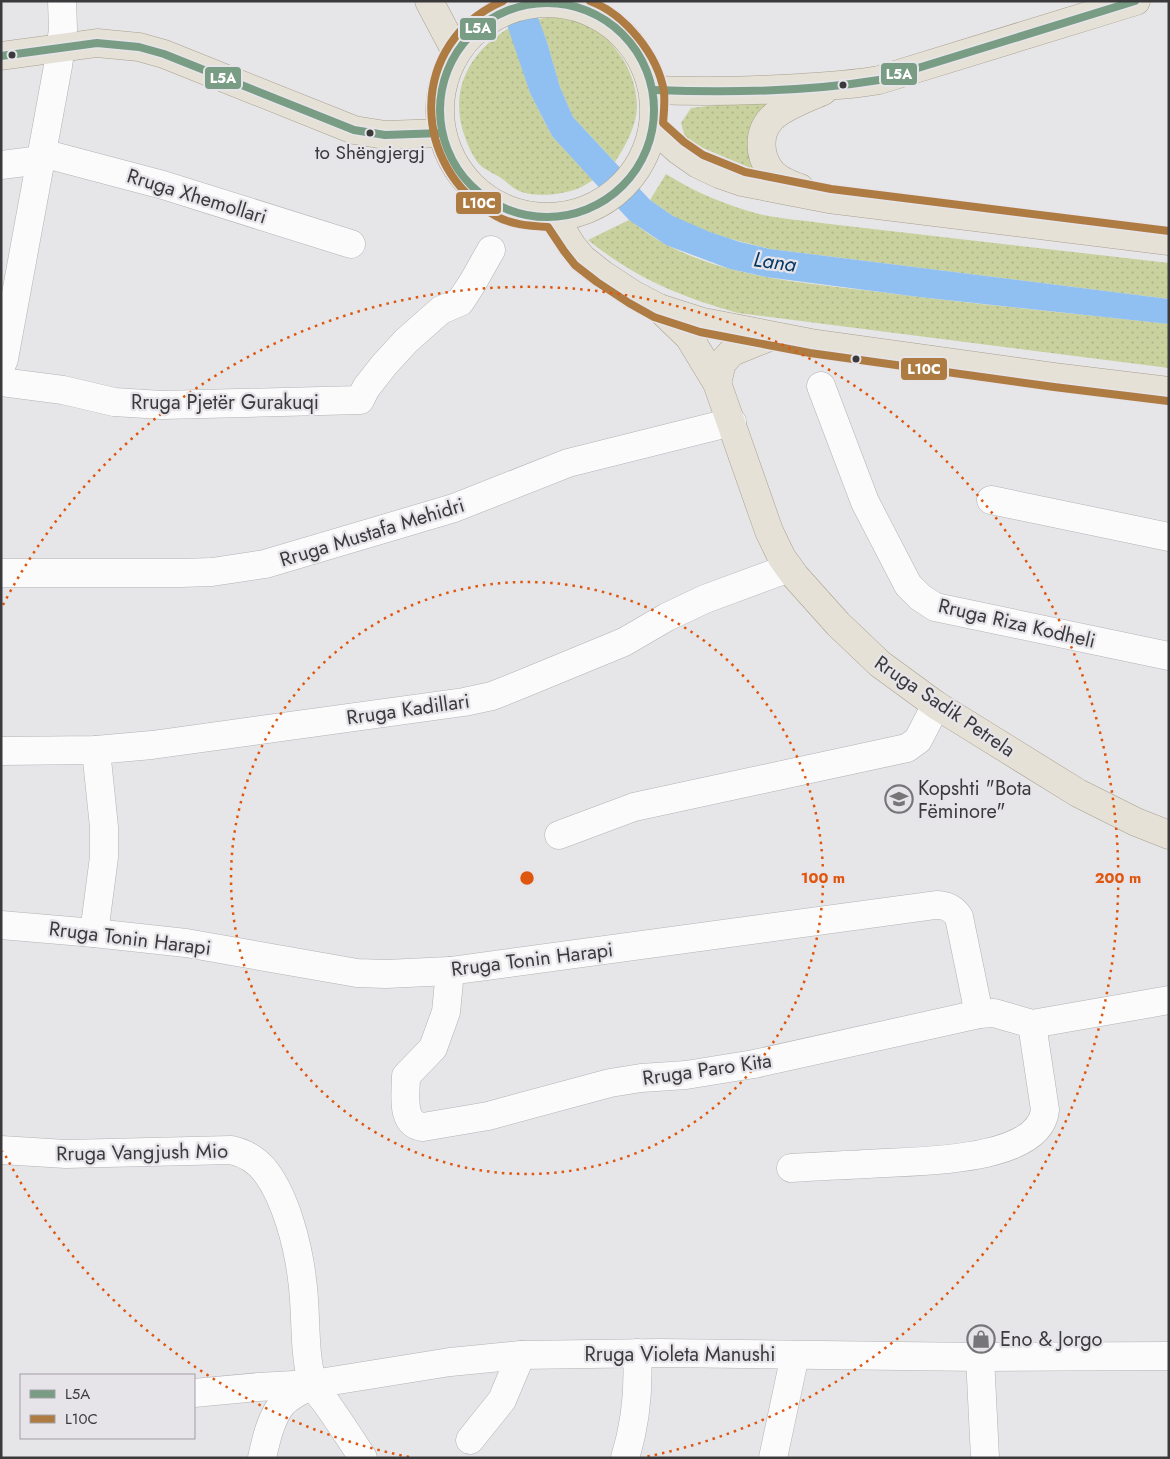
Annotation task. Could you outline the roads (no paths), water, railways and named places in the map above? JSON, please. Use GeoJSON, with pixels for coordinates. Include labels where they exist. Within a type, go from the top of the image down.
{"type":"FeatureCollection","features":[{"type":"Feature","properties":{"kind":"main road"},"geometry":{"type":"LineString","coordinates":[[429,1],[456,52]]}},
{"type":"Feature","properties":{"kind":"main road"},"geometry":{"type":"LineString","coordinates":[[654,90],[704,92],[762,91],[862,83],[897,75],[1136,1]]}},
{"type":"Feature","properties":{"kind":"main road"},"geometry":{"type":"LineString","coordinates":[[539,3],[559,3],[596,8],[628,40],[639,55],[654,90],[653,127],[644,156],[636,170],[615,193],[588,209],[554,217],[528,216],[504,208],[482,195],[463,178],[450,156],[442,133],[441,102],[444,77],[456,52],[468,36],[483,23],[500,13],[519,6],[539,3]]}},
{"type":"Feature","properties":{"kind":"main road"},"geometry":{"type":"LineString","coordinates":[[1,56],[97,43],[139,47],[164,54],[354,130],[385,135],[442,133]]}},
{"type":"Feature","properties":{"kind":"main road"},"geometry":{"type":"LineString","coordinates":[[829,199],[787,183],[776,176],[770,170],[761,148],[765,128],[771,119],[834,86]]}},
{"type":"Feature","properties":{"kind":"main road"},"geometry":{"type":"LineString","coordinates":[[653,127],[693,160],[719,174],[742,182],[829,199],[1169,240]]}},
{"type":"Feature","properties":{"kind":"main road"},"geometry":{"type":"LineString","coordinates":[[554,217],[583,260],[634,295],[659,308],[703,322],[811,343],[1169,391]]}},
{"type":"Feature","properties":{"kind":"main road","name":"Rruga Sadik Petrela"},"geometry":{"type":"LineString","coordinates":[[659,308],[689,338],[717,383],[769,530],[782,558],[838,624],[895,676],[936,705],[1078,793],[1136,822],[1169,835]]}},
{"type":"Feature","properties":{"kind":"main road"},"geometry":{"type":"LineString","coordinates":[[717,383],[722,363],[732,352],[772,336]]}},
{"type":"Feature","properties":{"kind":"street"},"geometry":{"type":"LineString","coordinates":[[1,366],[42,156],[63,29],[62,1]]}},
{"type":"Feature","properties":{"kind":"street"},"geometry":{"type":"LineString","coordinates":[[1,165],[42,156]]}},
{"type":"Feature","properties":{"kind":"street","name":"Rruga Xhemollari"},"geometry":{"type":"LineString","coordinates":[[42,156],[163,185],[351,244]]}},
{"type":"Feature","properties":{"kind":"street","name":"Rruga Pjetër Gurakuqi"},"geometry":{"type":"LineString","coordinates":[[1,382],[63,390],[114,402],[162,405],[360,400],[366,388],[406,341],[441,310],[460,302],[474,282],[491,250]]}},
{"type":"Feature","properties":{"kind":"street","name":"Rruga Riza Kodheli"},"geometry":{"type":"LineString","coordinates":[[821,386],[865,502],[908,585],[920,597],[935,607],[1169,656]]}},
{"type":"Feature","properties":{"kind":"street","name":"Rruga Mustafa Mehidri"},"geometry":{"type":"LineString","coordinates":[[1,573],[212,572],[264,564],[454,508],[568,463],[732,422]]}},
{"type":"Feature","properties":{"kind":"street"},"geometry":{"type":"LineString","coordinates":[[991,500],[1169,537]]}},
{"type":"Feature","properties":{"kind":"street","name":"Rruga Kadillari"},"geometry":{"type":"LineString","coordinates":[[1,751],[96,750],[152,745],[464,702],[492,696],[624,642],[667,617],[705,600],[789,568]]}},
{"type":"Feature","properties":{"kind":"street"},"geometry":{"type":"LineString","coordinates":[[559,835],[634,807],[907,748],[918,740],[936,705]]}},
{"type":"Feature","properties":{"kind":"street"},"geometry":{"type":"LineString","coordinates":[[94,933],[104,847],[104,827],[96,750]]}},
{"type":"Feature","properties":{"kind":"street","name":"Rruga Tonin Harapi"},"geometry":{"type":"LineString","coordinates":[[1,925],[94,933],[186,944],[357,973],[386,974],[450,970],[943,905],[956,912],[959,917],[979,1014]]}},
{"type":"Feature","properties":{"kind":"street","name":"Rruga Paro Kita"},"geometry":{"type":"LineString","coordinates":[[450,970],[446,1012],[433,1048],[406,1076],[407,1115],[412,1124],[417,1126],[423,1127],[488,1116],[610,1083],[641,1078],[686,1075],[754,1064],[979,1014],[994,1013],[1032,1024],[1169,1000]]}},
{"type":"Feature","properties":{"kind":"street"},"geometry":{"type":"LineString","coordinates":[[792,1168],[958,1159],[997,1150],[1022,1140],[1038,1127],[1044,1118],[1045,1110],[1032,1024]]}},
{"type":"Feature","properties":{"kind":"street","name":"Rruga Vangjush Mio"},"geometry":{"type":"LineString","coordinates":[[1,1150],[66,1154],[231,1150],[241,1152],[253,1159],[265,1171],[280,1196],[298,1250],[303,1287],[307,1358],[313,1384],[363,1458]]}},
{"type":"Feature","properties":{"kind":"street"},"geometry":{"type":"LineString","coordinates":[[625,1458],[636,1409],[639,1383],[637,1353]]}},
{"type":"Feature","properties":{"kind":"street","name":"Rruga Violeta Manushi"},"geometry":{"type":"LineString","coordinates":[[195,1393],[313,1384],[450,1362],[521,1355],[637,1353],[980,1357],[1169,1356]]}},
{"type":"Feature","properties":{"kind":"street"},"geometry":{"type":"LineString","coordinates":[[470,1440],[502,1400],[521,1355]]}},
{"type":"Feature","properties":{"kind":"street"},"geometry":{"type":"LineString","coordinates":[[773,1458],[795,1355]]}},
{"type":"Feature","properties":{"kind":"street"},"geometry":{"type":"LineString","coordinates":[[980,1357],[985,1458]]}},
{"type":"Feature","properties":{"kind":"street"},"geometry":{"type":"LineString","coordinates":[[262,1458],[276,1415],[284,1403],[313,1384]]}},
{"type":"Feature","properties":{"kind":"water","name":"Lana"},"geometry":{"type":"Polygon","coordinates":[[[499,1],[532,1],[547,42],[560,87],[573,117],[650,200],[673,216],[710,232],[770,249],[1169,299],[1169,324],[919,297],[766,277],[730,269],[666,245],[629,220],[552,136],[530,93],[499,1]]]}},
{"type":"Feature","properties":{"kind":"place","name":"to Shëngjergj"},"geometry":{"type":"Point","coordinates":[370,133]}},
{"type":"Feature","properties":{"kind":"place","name":"Kopshti \"Bota Fëminore\""},"geometry":{"type":"Point","coordinates":[899,799]}},
{"type":"Feature","properties":{"kind":"place","name":"Eno & Jorgo"},"geometry":{"type":"Point","coordinates":[981,1339]}}]}
